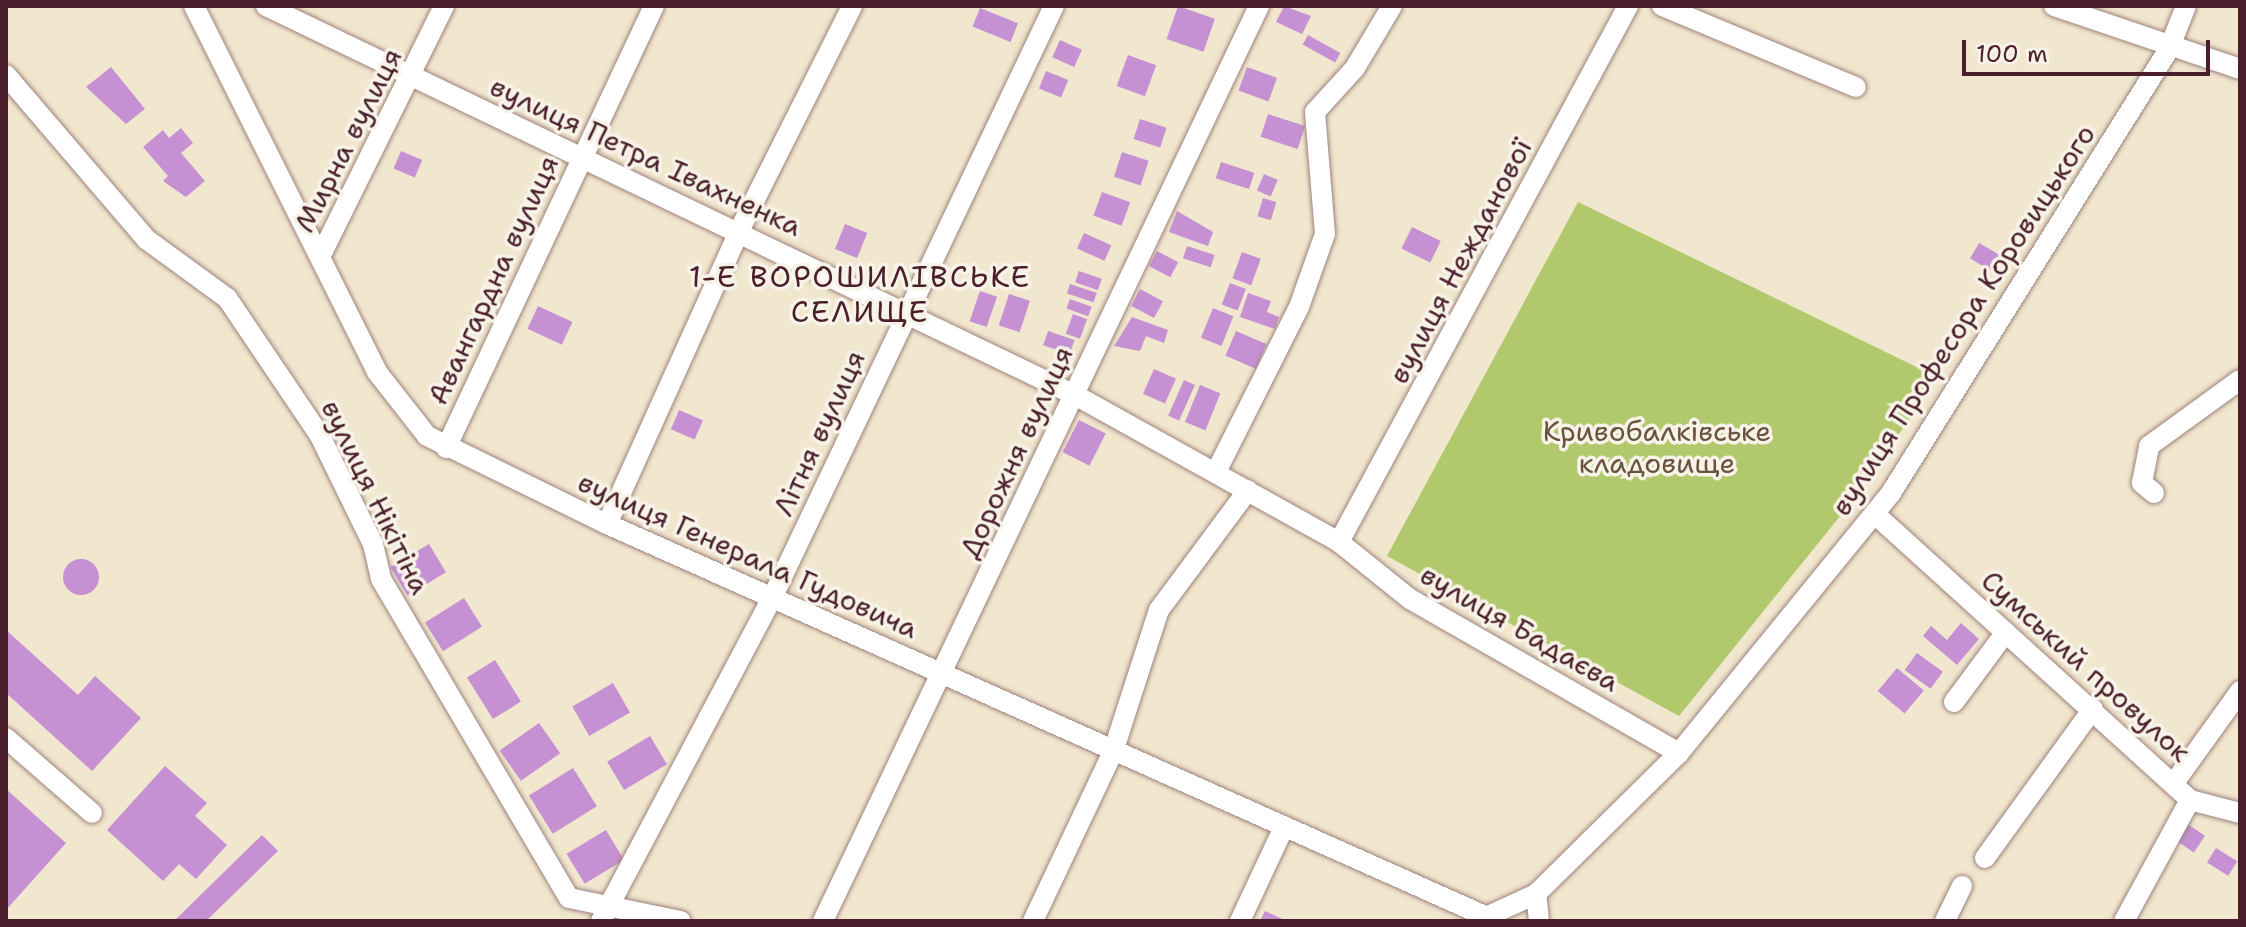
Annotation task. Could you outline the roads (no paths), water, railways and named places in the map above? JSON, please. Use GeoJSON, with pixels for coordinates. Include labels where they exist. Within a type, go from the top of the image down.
{"type":"FeatureCollection","features":[{"type":"Feature","properties":{"kind":"street","name":"вулиця Генерала Гудовича"},"geometry":{"type":"LineString","coordinates":[[194,6],[391,395],[446,448],[607,524],[774,594],[1113,752],[1284,827],[1452,913],[1491,919]]}},
{"type":"Feature","properties":{"kind":"street","name":"вулиця Петра Івахненка"},"geometry":{"type":"LineString","coordinates":[[266,6],[740,229],[1075,395],[1339,542]]}},
{"type":"Feature","properties":{"kind":"street","name":"Мирна вулиця"},"geometry":{"type":"LineString","coordinates":[[321,255],[412,77],[444,6]]}},
{"type":"Feature","properties":{"kind":"street","name":"Авангардна вулиця"},"geometry":{"type":"LineString","coordinates":[[446,448],[654,6]]}},
{"type":"Feature","properties":{"kind":"street"},"geometry":{"type":"LineString","coordinates":[[607,524],[740,229],[852,6]]}},
{"type":"Feature","properties":{"kind":"street","name":"Літня вулиця"},"geometry":{"type":"LineString","coordinates":[[606,913],[774,594],[1054,6]]}},
{"type":"Feature","properties":{"kind":"street","name":"Дорожня вулиця"},"geometry":{"type":"LineString","coordinates":[[823,921],[1259,6]]}},
{"type":"Feature","properties":{"kind":"street"},"geometry":{"type":"LineString","coordinates":[[1216,472],[1299,307],[1325,234],[1315,112],[1355,68],[1392,6]]}},
{"type":"Feature","properties":{"kind":"street","name":"вулиця Нежданової"},"geometry":{"type":"LineString","coordinates":[[1339,542],[1628,6]]}},
{"type":"Feature","properties":{"kind":"street"},"geometry":{"type":"LineString","coordinates":[[1662,6],[1856,87]]}},
{"type":"Feature","properties":{"kind":"street"},"geometry":{"type":"LineString","coordinates":[[2054,6],[2169,49],[2240,69]]}},
{"type":"Feature","properties":{"kind":"street","name":"вулиця Професора Коровицького"},"geometry":{"type":"LineString","coordinates":[[1491,919],[1536,894],[1679,753],[1876,515],[2169,49],[2186,6]]}},
{"type":"Feature","properties":{"kind":"street","name":"вулиця Нікітіна"},"geometry":{"type":"LineString","coordinates":[[6,75],[146,239],[227,298],[320,436],[373,544],[381,579],[561,888],[577,904],[606,913],[681,921]]}},
{"type":"Feature","properties":{"kind":"street"},"geometry":{"type":"LineString","coordinates":[[2154,493],[2142,483],[2149,446],[2240,380]]}},
{"type":"Feature","properties":{"kind":"street"},"geometry":{"type":"LineString","coordinates":[[1033,921],[1113,752],[1159,610],[1248,490]]}},
{"type":"Feature","properties":{"kind":"street","name":"Сумський провулок"},"geometry":{"type":"LineString","coordinates":[[1876,515],[2190,800],[2124,921]]}},
{"type":"Feature","properties":{"kind":"street","name":"вулиця Бадаєва"},"geometry":{"type":"LineString","coordinates":[[1339,542],[1410,599],[1679,753]]}},
{"type":"Feature","properties":{"kind":"street"},"geometry":{"type":"LineString","coordinates":[[1954,702],[2006,632]]}},
{"type":"Feature","properties":{"kind":"street"},"geometry":{"type":"LineString","coordinates":[[2174,783],[2240,691]]}},
{"type":"Feature","properties":{"kind":"street"},"geometry":{"type":"LineString","coordinates":[[1985,858],[2093,709]]}},
{"type":"Feature","properties":{"kind":"street"},"geometry":{"type":"LineString","coordinates":[[6,738],[92,813]]}},
{"type":"Feature","properties":{"kind":"street"},"geometry":{"type":"LineString","coordinates":[[2190,800],[2240,813]]}},
{"type":"Feature","properties":{"kind":"street"},"geometry":{"type":"LineString","coordinates":[[1240,921],[1284,827]]}},
{"type":"Feature","properties":{"kind":"street"},"geometry":{"type":"LineString","coordinates":[[1945,921],[1962,886]]}},
{"type":"Feature","properties":{"kind":"street"},"geometry":{"type":"LineString","coordinates":[[1536,894],[1539,921]]}},
{"type":"Feature","properties":{"kind":"district","name":"1-Е ВОРОШИЛІВСЬКЕ СЕЛИЩЕ"},"geometry":{"type":"Point","coordinates":[860,294]}},
{"type":"Feature","properties":{"kind":"park label","name":"Кривобалківське кладовище"},"geometry":{"type":"Point","coordinates":[1657,447]}}]}
